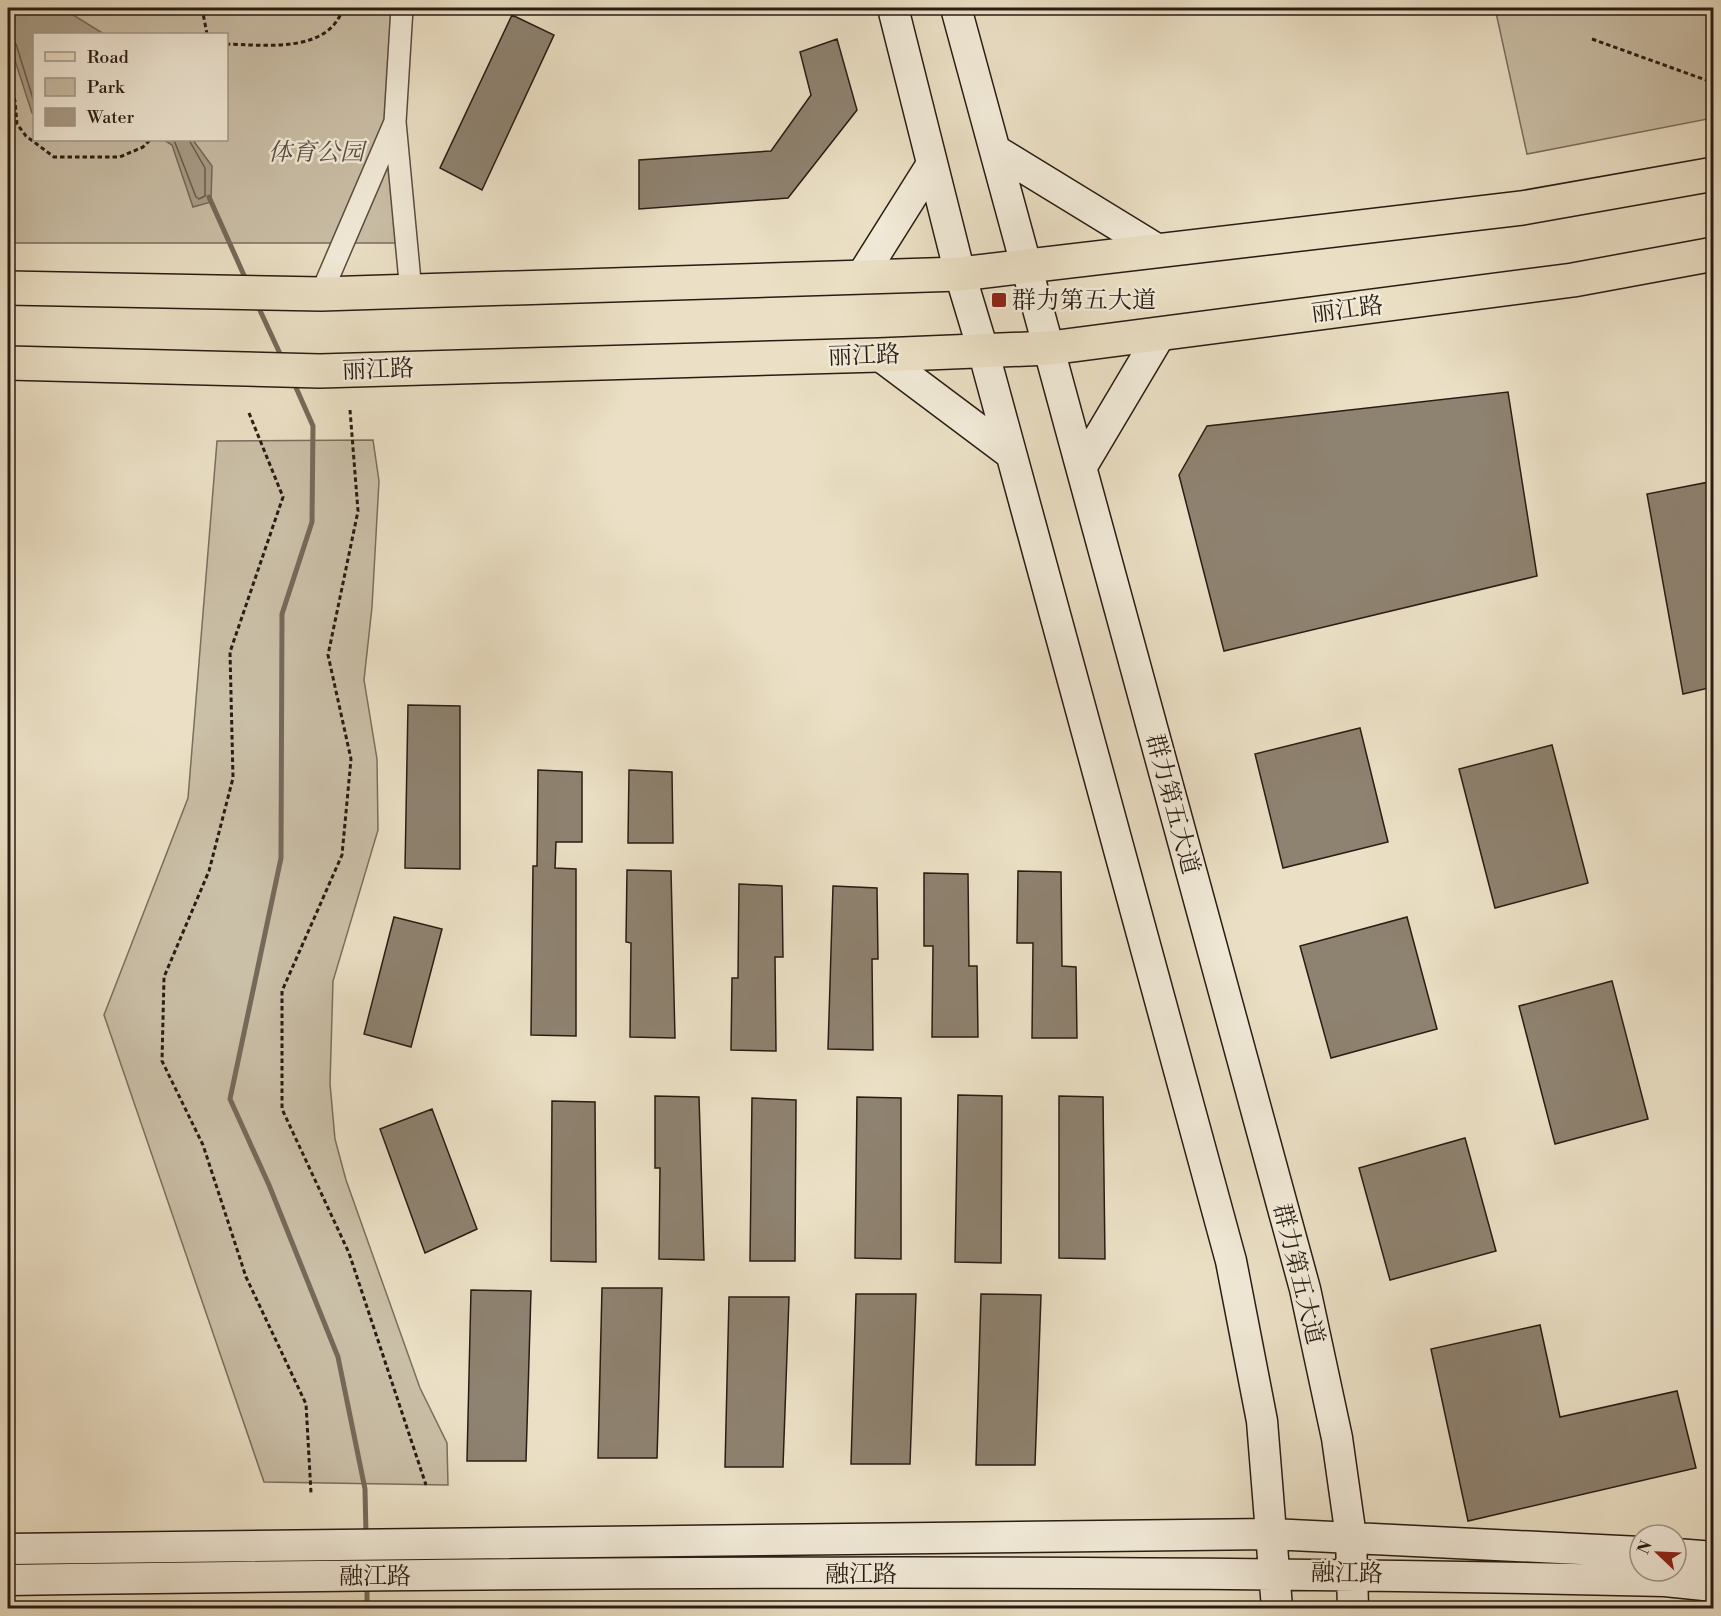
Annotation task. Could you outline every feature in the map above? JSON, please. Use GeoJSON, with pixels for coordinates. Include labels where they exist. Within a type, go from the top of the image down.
{"type":"FeatureCollection","features":[{"type":"Feature","properties":{"kind":"main road"},"geometry":{"type":"LineString","coordinates":[[893,8],[960,274],[983,350],[1231,1261],[1262,1421],[1277,1608]]}},
{"type":"Feature","properties":{"kind":"main road","name":"群力第五大道"},"geometry":{"type":"LineString","coordinates":[[956,8],[1305,1288],[1337,1438],[1351,1537],[1353,1608]]}},
{"type":"Feature","properties":{"kind":"main road"},"geometry":{"type":"LineString","coordinates":[[995,150],[1160,251]]}},
{"type":"Feature","properties":{"kind":"main road"},"geometry":{"type":"LineString","coordinates":[[861,277],[932,164]]}},
{"type":"Feature","properties":{"kind":"main road"},"geometry":{"type":"LineString","coordinates":[[8,288],[321,294],[960,274],[1522,208],[1713,174]]}},
{"type":"Feature","properties":{"kind":"main road","name":"丽江路"},"geometry":{"type":"LineString","coordinates":[[8,363],[320,370],[879,355],[1050,348],[1573,280],[1713,254]]}},
{"type":"Feature","properties":{"kind":"main road"},"geometry":{"type":"LineString","coordinates":[[1082,466],[1161,333]]}},
{"type":"Feature","properties":{"kind":"main road"},"geometry":{"type":"LineString","coordinates":[[879,355],[1011,454]]}},
{"type":"Feature","properties":{"kind":"main road","name":"融江路"},"geometry":{"type":"LineString","coordinates":[[8,1549],[1271,1534],[1628,1551]]}},
{"type":"Feature","properties":{"kind":"main road"},"geometry":{"type":"LineString","coordinates":[[1688,1555],[1713,1557]]}},
{"type":"Feature","properties":{"kind":"main road","name":"融江路"},"geometry":{"type":"LineString","coordinates":[[8,1580],[327,1575],[1274,1572],[1665,1581],[1713,1586]]}},
{"type":"Feature","properties":{"kind":"street"},"geometry":{"type":"LineString","coordinates":[[402,8],[395,123],[411,292]]}},
{"type":"Feature","properties":{"kind":"street"},"geometry":{"type":"LineString","coordinates":[[321,294],[395,123]]}},
{"type":"Feature","properties":{"kind":"path"},"geometry":{"type":"LineString","coordinates":[[202,8],[207,33]]}},
{"type":"Feature","properties":{"kind":"path"},"geometry":{"type":"LineString","coordinates":[[228,44],[296,44],[326,31],[339,20],[343,8]]}},
{"type":"Feature","properties":{"kind":"path"},"geometry":{"type":"LineString","coordinates":[[1592,39],[1713,83]]}},
{"type":"Feature","properties":{"kind":"path"},"geometry":{"type":"LineString","coordinates":[[8,84],[15,101],[17,124],[26,136],[54,157],[120,157],[143,147],[149,141]]}},
{"type":"Feature","properties":{"kind":"path"},"geometry":{"type":"LineString","coordinates":[[350,410],[358,511],[328,655],[351,759],[342,855],[282,991],[282,1109],[349,1253],[426,1485]]}},
{"type":"Feature","properties":{"kind":"path"},"geometry":{"type":"LineString","coordinates":[[249,413],[283,497],[230,652],[233,778],[209,872],[164,977],[162,1061],[203,1145],[246,1277],[306,1404],[311,1493]]}},
{"type":"Feature","properties":{"kind":"green space","name":"体育公园"},"geometry":{"type":"Polygon","coordinates":[[[8,8],[399,8],[413,243],[8,243],[8,8]]]}},
{"type":"Feature","properties":{"kind":"green space"},"geometry":{"type":"Polygon","coordinates":[[[1495,8],[1713,8],[1713,118],[1527,154],[1495,8]]]}},
{"type":"Feature","properties":{"kind":"green space"},"geometry":{"type":"Polygon","coordinates":[[[373,440],[379,481],[372,607],[364,680],[377,759],[378,830],[333,981],[330,1084],[335,1139],[346,1180],[420,1388],[447,1443],[448,1485],[264,1482],[104,1015],[188,798],[217,441],[373,440]]]}},
{"type":"Feature","properties":{"kind":"water"},"geometry":{"type":"Polygon","coordinates":[[[8,8],[62,8],[102,33],[33,33],[33,113],[8,39],[8,8]]]}},
{"type":"Feature","properties":{"kind":"water"},"geometry":{"type":"Polygon","coordinates":[[[166,141],[194,141],[212,166],[211,202],[193,207],[172,145],[166,141]]]}},
{"type":"Feature","properties":{"kind":"building"},"geometry":{"type":"Polygon","coordinates":[[[512,15],[554,35],[482,190],[440,168],[512,15]]]}},
{"type":"Feature","properties":{"kind":"building"},"geometry":{"type":"Polygon","coordinates":[[[837,39],[857,110],[788,198],[639,209],[639,160],[771,151],[811,95],[800,52],[837,39]]]}},
{"type":"Feature","properties":{"kind":"building"},"geometry":{"type":"Polygon","coordinates":[[[1508,392],[1537,576],[1224,651],[1179,475],[1207,426],[1508,392]]]}},
{"type":"Feature","properties":{"kind":"building"},"geometry":{"type":"Polygon","coordinates":[[[1709,482],[1713,504],[1713,687],[1683,694],[1647,494],[1709,482]]]}},
{"type":"Feature","properties":{"kind":"building"},"geometry":{"type":"Polygon","coordinates":[[[408,705],[460,706],[460,869],[405,868],[408,705]]]}},
{"type":"Feature","properties":{"kind":"building"},"geometry":{"type":"Polygon","coordinates":[[[1360,728],[1388,842],[1283,868],[1255,754],[1360,728]]]}},
{"type":"Feature","properties":{"kind":"building"},"geometry":{"type":"Polygon","coordinates":[[[1552,745],[1588,883],[1495,908],[1459,769],[1552,745]]]}},
{"type":"Feature","properties":{"kind":"building"},"geometry":{"type":"Polygon","coordinates":[[[538,770],[582,772],[582,842],[556,842],[555,868],[576,869],[576,1036],[531,1035],[533,866],[537,866],[538,770]]]}},
{"type":"Feature","properties":{"kind":"building"},"geometry":{"type":"Polygon","coordinates":[[[629,770],[672,772],[673,843],[628,843],[629,770]]]}},
{"type":"Feature","properties":{"kind":"building"},"geometry":{"type":"Polygon","coordinates":[[[627,870],[671,871],[675,1038],[630,1037],[631,943],[626,942],[627,870]]]}},
{"type":"Feature","properties":{"kind":"building"},"geometry":{"type":"Polygon","coordinates":[[[1018,871],[1061,872],[1062,966],[1076,967],[1077,1038],[1032,1038],[1033,943],[1017,943],[1018,871]]]}},
{"type":"Feature","properties":{"kind":"building"},"geometry":{"type":"Polygon","coordinates":[[[924,873],[968,874],[969,966],[977,966],[978,1037],[932,1037],[933,946],[924,946],[924,873]]]}},
{"type":"Feature","properties":{"kind":"building"},"geometry":{"type":"Polygon","coordinates":[[[739,884],[782,886],[783,957],[775,957],[776,1051],[731,1050],[732,978],[738,978],[739,884]]]}},
{"type":"Feature","properties":{"kind":"building"},"geometry":{"type":"Polygon","coordinates":[[[833,886],[877,888],[878,959],[872,959],[873,1050],[828,1049],[833,886]]]}},
{"type":"Feature","properties":{"kind":"building"},"geometry":{"type":"Polygon","coordinates":[[[394,917],[442,929],[411,1047],[364,1034],[394,917]]]}},
{"type":"Feature","properties":{"kind":"building"},"geometry":{"type":"Polygon","coordinates":[[[1407,917],[1437,1029],[1331,1058],[1300,946],[1407,917]]]}},
{"type":"Feature","properties":{"kind":"building"},"geometry":{"type":"Polygon","coordinates":[[[1612,981],[1648,1119],[1555,1144],[1519,1006],[1612,981]]]}},
{"type":"Feature","properties":{"kind":"building"},"geometry":{"type":"Polygon","coordinates":[[[958,1095],[1002,1096],[1001,1263],[955,1262],[958,1095]]]}},
{"type":"Feature","properties":{"kind":"building"},"geometry":{"type":"Polygon","coordinates":[[[655,1096],[699,1097],[704,1260],[659,1259],[660,1168],[655,1168],[655,1096]]]}},
{"type":"Feature","properties":{"kind":"building"},"geometry":{"type":"Polygon","coordinates":[[[1059,1096],[1103,1097],[1105,1259],[1059,1258],[1059,1096]]]}},
{"type":"Feature","properties":{"kind":"building"},"geometry":{"type":"Polygon","coordinates":[[[857,1097],[901,1098],[901,1259],[855,1258],[857,1097]]]}},
{"type":"Feature","properties":{"kind":"building"},"geometry":{"type":"Polygon","coordinates":[[[752,1098],[796,1100],[795,1261],[750,1261],[752,1098]]]}},
{"type":"Feature","properties":{"kind":"building"},"geometry":{"type":"Polygon","coordinates":[[[552,1101],[595,1102],[596,1262],[551,1261],[552,1101]]]}},
{"type":"Feature","properties":{"kind":"building"},"geometry":{"type":"Polygon","coordinates":[[[432,1109],[477,1229],[425,1253],[380,1129],[432,1109]]]}},
{"type":"Feature","properties":{"kind":"building"},"geometry":{"type":"Polygon","coordinates":[[[1465,1138],[1496,1251],[1390,1280],[1359,1168],[1465,1138]]]}},
{"type":"Feature","properties":{"kind":"building"},"geometry":{"type":"Polygon","coordinates":[[[602,1288],[662,1288],[657,1458],[598,1458],[602,1288]]]}},
{"type":"Feature","properties":{"kind":"building"},"geometry":{"type":"Polygon","coordinates":[[[471,1290],[531,1291],[526,1461],[467,1461],[471,1290]]]}},
{"type":"Feature","properties":{"kind":"building"},"geometry":{"type":"Polygon","coordinates":[[[856,1294],[916,1294],[910,1464],[851,1464],[856,1294]]]}},
{"type":"Feature","properties":{"kind":"building"},"geometry":{"type":"Polygon","coordinates":[[[981,1294],[1041,1295],[1035,1465],[976,1465],[981,1294]]]}},
{"type":"Feature","properties":{"kind":"building"},"geometry":{"type":"Polygon","coordinates":[[[729,1297],[789,1297],[783,1467],[725,1467],[729,1297]]]}},
{"type":"Feature","properties":{"kind":"building"},"geometry":{"type":"Polygon","coordinates":[[[1540,1325],[1560,1417],[1677,1391],[1696,1468],[1468,1521],[1431,1349],[1540,1325]]]}},
{"type":"Feature","properties":{"kind":"waterway"},"geometry":{"type":"LineString","coordinates":[[209,197],[247,282]]}},
{"type":"Feature","properties":{"kind":"waterway"},"geometry":{"type":"LineString","coordinates":[[257,304],[282,358]]}},
{"type":"Feature","properties":{"kind":"waterway"},"geometry":{"type":"LineString","coordinates":[[294,383],[313,426],[312,522],[282,614],[281,858],[230,1099],[269,1185],[338,1357],[365,1489],[366,1535]]}},
{"type":"Feature","properties":{"kind":"waterway"},"geometry":{"type":"LineString","coordinates":[[367,1586],[367,1608]]}},
{"type":"Feature","properties":{"kind":"place","name":"群力第五大道"},"geometry":{"type":"Point","coordinates":[999,300]}}]}
